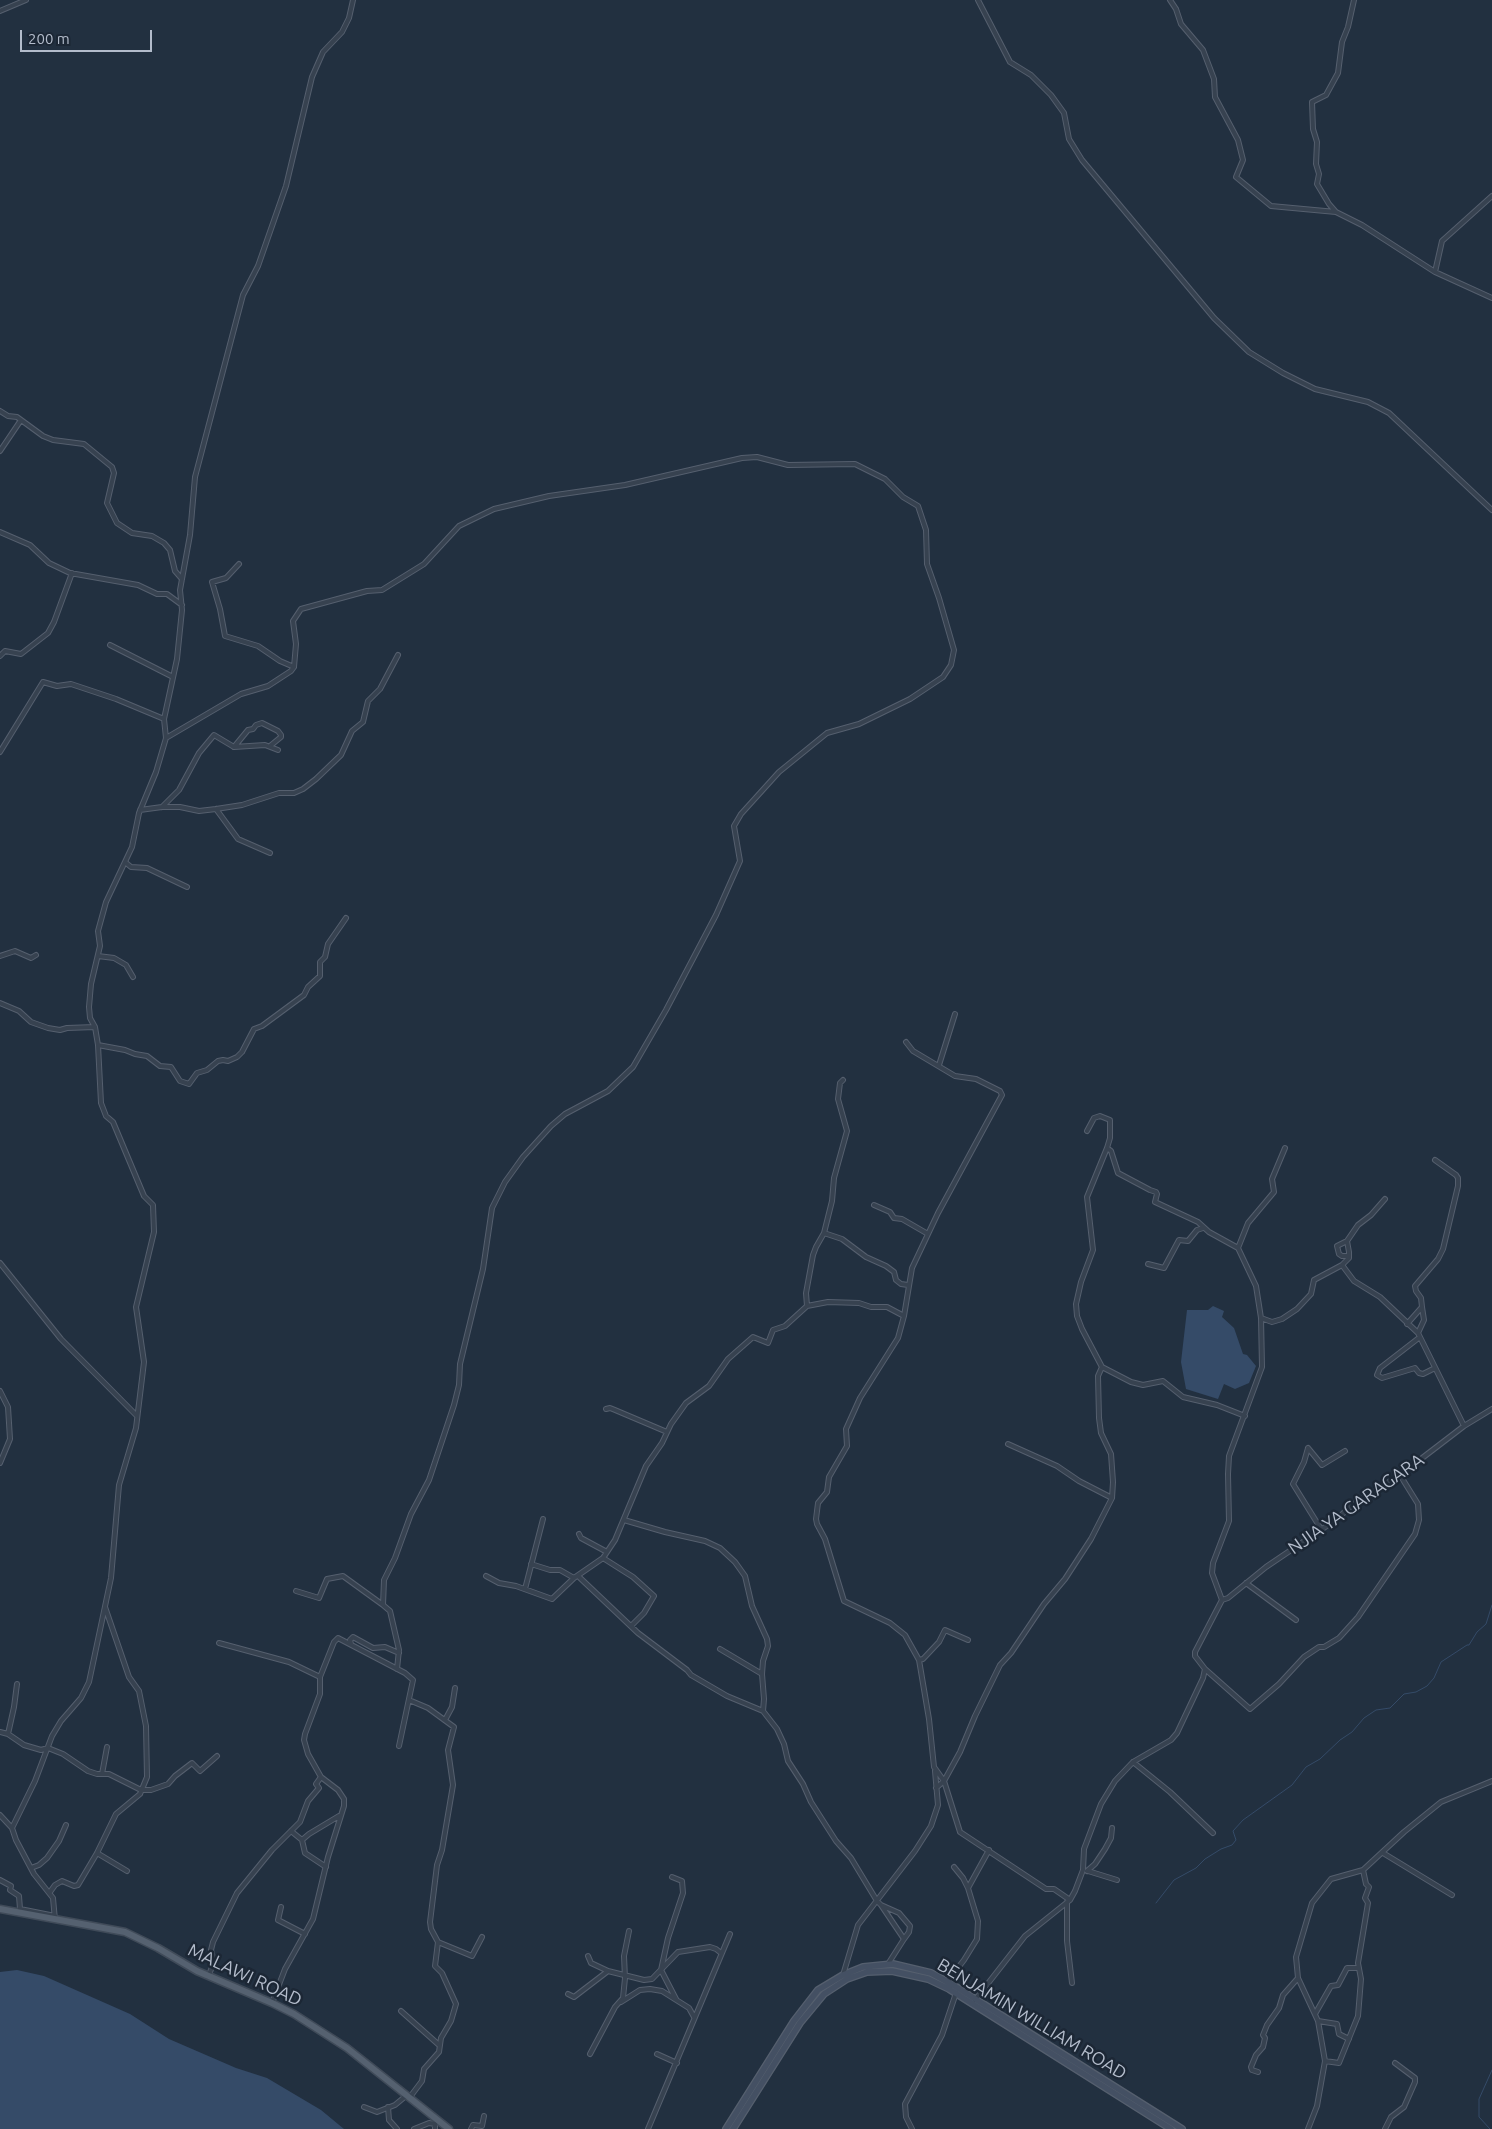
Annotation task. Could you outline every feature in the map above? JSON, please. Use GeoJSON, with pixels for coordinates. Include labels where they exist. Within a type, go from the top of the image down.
{"type":"FeatureCollection","features":[{"type":"Feature","properties":{"kind":"main road","name":"MALAWI ROAD"},"geometry":{"type":"LineString","coordinates":[[0,1909],[125,1932],[208,1976],[272,2003],[325,2033],[409,2096],[449,2129]]}},
{"type":"Feature","properties":{"kind":"main road","name":"BENJAMIN WILLIAM ROAD"},"geometry":{"type":"LineString","coordinates":[[726,2129],[794,2021],[818,1990],[843,1975],[863,1967],[916,1968],[947,1982],[1171,2129]]}},
{"type":"Feature","properties":{"kind":"main road","name":"BENJAMIN WILLIAM ROAD"},"geometry":{"type":"LineString","coordinates":[[733,2129],[800,2023],[824,1994],[847,1979],[867,1972],[888,1968],[928,1978],[974,2001],[1182,2129]]}},
{"type":"Feature","properties":{"kind":"street"},"geometry":{"type":"LineString","coordinates":[[0,11],[26,0]]}},
{"type":"Feature","properties":{"kind":"street"},"geometry":{"type":"LineString","coordinates":[[12,1828],[35,1781],[52,1736],[61,1721],[81,1698],[89,1682],[111,1578],[119,1484],[128,1450],[133,1439],[144,1362],[136,1307],[154,1232],[153,1205],[144,1196],[113,1122],[106,1116],[101,1103],[98,1046],[89,1007],[91,984],[100,946],[98,931],[106,902],[132,847],[140,810],[156,772],[166,738],[164,719],[177,659],[182,605],[180,590],[190,535],[194,478],[243,295],[258,266],[286,186],[312,77],[322,52],[342,32],[349,18],[353,0]]}},
{"type":"Feature","properties":{"kind":"street"},"geometry":{"type":"LineString","coordinates":[[978,0],[1010,62],[1031,76],[1050,95],[1064,114],[1069,139],[1082,160],[1221,324],[1249,352],[1283,374],[1315,388],[1368,402],[1389,412],[1492,510]]}},
{"type":"Feature","properties":{"kind":"street"},"geometry":{"type":"LineString","coordinates":[[1170,0],[1182,24],[1203,50],[1214,79],[1215,97],[1238,140],[1243,160],[1236,176],[1271,206],[1336,212],[1362,225],[1434,272],[1491,296]]}},
{"type":"Feature","properties":{"kind":"street"},"geometry":{"type":"LineString","coordinates":[[1336,212],[1317,184],[1319,174],[1316,164],[1317,142],[1313,128],[1312,102],[1326,95],[1338,73],[1342,42],[1348,27],[1354,0]]}},
{"type":"Feature","properties":{"kind":"street"},"geometry":{"type":"LineString","coordinates":[[1434,272],[1442,241],[1492,196]]}},
{"type":"Feature","properties":{"kind":"street"},"geometry":{"type":"LineString","coordinates":[[0,411],[21,420],[43,436],[53,440],[84,444],[112,467],[114,473],[107,503],[117,523],[132,533],[152,536],[164,543],[170,550],[175,571],[182,579]]}},
{"type":"Feature","properties":{"kind":"street"},"geometry":{"type":"LineString","coordinates":[[0,450],[21,420]]}},
{"type":"Feature","properties":{"kind":"street"},"geometry":{"type":"LineString","coordinates":[[166,738],[241,694],[268,686],[294,667],[296,644],[293,621],[301,609],[359,593],[382,590],[424,564],[459,526],[494,509],[550,496],[625,485],[742,458],[757,457],[788,465],[855,464],[885,479],[903,497],[918,506],[926,530],[927,564],[954,650],[951,665],[943,677],[910,699],[859,724],[827,733],[779,772],[741,814],[734,826],[740,861],[716,915],[666,1010],[633,1067],[608,1091],[565,1114],[558,1120],[522,1157],[505,1182],[492,1208],[484,1269],[460,1364],[459,1385],[454,1405],[429,1480],[411,1514],[395,1558],[384,1580],[383,1605]]}},
{"type":"Feature","properties":{"kind":"street"},"geometry":{"type":"LineString","coordinates":[[0,535],[30,545],[49,562],[72,573],[138,585],[157,594],[168,594],[182,605]]}},
{"type":"Feature","properties":{"kind":"street"},"geometry":{"type":"LineString","coordinates":[[239,564],[226,578],[212,582],[225,636],[258,646],[280,661],[294,667]]}},
{"type":"Feature","properties":{"kind":"street"},"geometry":{"type":"LineString","coordinates":[[0,656],[5,651],[21,654],[48,633],[72,573]]}},
{"type":"Feature","properties":{"kind":"street"},"geometry":{"type":"LineString","coordinates":[[110,645],[173,676]]}},
{"type":"Feature","properties":{"kind":"street"},"geometry":{"type":"LineString","coordinates":[[140,810],[180,807],[216,810],[242,805],[279,793],[294,793],[316,779],[340,755],[352,731],[363,722],[368,701],[380,689],[398,655]]}},
{"type":"Feature","properties":{"kind":"street"},"geometry":{"type":"LineString","coordinates":[[0,752],[43,682],[57,686],[71,684],[116,699],[164,719]]}},
{"type":"Feature","properties":{"kind":"street"},"geometry":{"type":"LineString","coordinates":[[234,747],[248,730],[262,723],[278,731],[281,735],[270,746]]}},
{"type":"Feature","properties":{"kind":"street"},"geometry":{"type":"LineString","coordinates":[[162,807],[179,790],[199,753],[214,735],[234,747],[270,746],[278,750]]}},
{"type":"Feature","properties":{"kind":"street"},"geometry":{"type":"LineString","coordinates":[[216,810],[223,816],[238,838],[270,853]]}},
{"type":"Feature","properties":{"kind":"street"},"geometry":{"type":"LineString","coordinates":[[125,862],[131,867],[147,868],[187,887]]}},
{"type":"Feature","properties":{"kind":"street"},"geometry":{"type":"LineString","coordinates":[[98,1046],[147,1056],[160,1066],[171,1066],[180,1080],[189,1084],[197,1073],[207,1070],[218,1061],[228,1061],[237,1057],[242,1052],[254,1029],[262,1026],[304,995],[308,987],[320,976],[320,962],[324,957],[328,944],[346,918]]}},
{"type":"Feature","properties":{"kind":"street"},"geometry":{"type":"LineString","coordinates":[[0,956],[15,951],[31,958],[36,955]]}},
{"type":"Feature","properties":{"kind":"street"},"geometry":{"type":"LineString","coordinates":[[98,956],[114,958],[126,965],[133,977]]}},
{"type":"Feature","properties":{"kind":"street"},"geometry":{"type":"LineString","coordinates":[[0,1003],[19,1011],[31,1022],[48,1028],[60,1030],[95,1027]]}},
{"type":"Feature","properties":{"kind":"street"},"geometry":{"type":"LineString","coordinates":[[939,1065],[955,1014]]}},
{"type":"Feature","properties":{"kind":"street"},"geometry":{"type":"LineString","coordinates":[[843,1975],[856,1928],[915,1851],[931,1826],[938,1805],[929,1718],[919,1660],[905,1635],[890,1623],[844,1601],[826,1539],[817,1524],[818,1503],[827,1492],[829,1477],[846,1446],[846,1429],[860,1398],[898,1338],[904,1316],[912,1268],[1002,1095],[1000,1091],[976,1079],[954,1076],[939,1065],[913,1051],[906,1042]]}},
{"type":"Feature","properties":{"kind":"street"},"geometry":{"type":"LineString","coordinates":[[807,1306],[806,1293],[813,1256],[824,1233],[832,1201],[834,1178],[847,1131],[838,1099],[840,1082],[843,1080]]}},
{"type":"Feature","properties":{"kind":"street"},"geometry":{"type":"LineString","coordinates":[[1087,1131],[1094,1118],[1100,1116],[1107,1117],[1110,1124],[1107,1148],[1093,1178],[1087,1197],[1092,1250],[1076,1304],[1077,1316],[1082,1329],[1102,1367],[1130,1382],[1143,1385],[1163,1381],[1183,1397],[1216,1405],[1245,1416]]}},
{"type":"Feature","properties":{"kind":"street"},"geometry":{"type":"LineString","coordinates":[[1107,1148],[1111,1151],[1118,1173],[1156,1192],[1155,1202],[1198,1222],[1203,1228],[1238,1248],[1256,1286],[1261,1318],[1262,1367],[1229,1456],[1229,1521],[1213,1563],[1212,1573],[1222,1600],[1195,1652],[1195,1656],[1205,1668],[1250,1709],[1279,1684],[1304,1656],[1319,1646],[1324,1647],[1339,1638],[1358,1618],[1415,1534],[1419,1520],[1418,1504],[1400,1474]]}},
{"type":"Feature","properties":{"kind":"street"},"geometry":{"type":"LineString","coordinates":[[1238,1248],[1248,1223],[1274,1192],[1272,1179],[1285,1148]]}},
{"type":"Feature","properties":{"kind":"street"},"geometry":{"type":"LineString","coordinates":[[1435,1160],[1456,1175],[1459,1182],[1443,1249],[1415,1286],[1421,1298],[1424,1320],[1422,1328],[1419,1335],[1380,1368],[1376,1375],[1382,1378],[1415,1368],[1420,1374],[1423,1374],[1435,1368]]}},
{"type":"Feature","properties":{"kind":"street"},"geometry":{"type":"LineString","coordinates":[[1349,1256],[1342,1256],[1337,1250],[1337,1246],[1347,1241],[1358,1225],[1371,1215],[1385,1199]]}},
{"type":"Feature","properties":{"kind":"street"},"geometry":{"type":"LineString","coordinates":[[874,1205],[890,1212],[894,1218],[902,1219],[928,1234]]}},
{"type":"Feature","properties":{"kind":"street"},"geometry":{"type":"LineString","coordinates":[[1148,1264],[1164,1268],[1178,1241],[1180,1239],[1188,1241],[1197,1230],[1203,1228]]}},
{"type":"Feature","properties":{"kind":"street"},"geometry":{"type":"LineString","coordinates":[[824,1233],[842,1239],[866,1257],[886,1266],[894,1272],[896,1280],[901,1284],[908,1284]]}},
{"type":"Feature","properties":{"kind":"street"},"geometry":{"type":"LineString","coordinates":[[1261,1318],[1272,1322],[1282,1319],[1297,1308],[1311,1294],[1314,1280],[1348,1261],[1347,1241]]}},
{"type":"Feature","properties":{"kind":"street"},"geometry":{"type":"LineString","coordinates":[[0,1264],[61,1338],[137,1417]]}},
{"type":"Feature","properties":{"kind":"street"},"geometry":{"type":"LineString","coordinates":[[1342,1265],[1354,1281],[1380,1297],[1419,1335],[1464,1426]]}},
{"type":"Feature","properties":{"kind":"street"},"geometry":{"type":"LineString","coordinates":[[486,1576],[499,1583],[525,1589],[552,1599],[576,1577],[604,1558],[616,1540],[631,1499],[646,1466],[686,1403],[709,1386],[728,1360],[753,1337],[768,1343],[773,1330],[785,1326],[807,1306],[828,1302],[859,1303],[871,1307],[888,1307],[904,1316]]}},
{"type":"Feature","properties":{"kind":"street"},"geometry":{"type":"LineString","coordinates":[[1407,1324],[1422,1307]]}},
{"type":"Feature","properties":{"kind":"street"},"geometry":{"type":"LineString","coordinates":[[936,1788],[960,1752],[975,1716],[1000,1666],[1044,1604],[1065,1579],[1092,1539],[1112,1498],[1114,1482],[1111,1454],[1101,1433],[1099,1418],[1098,1376],[1102,1367]]}},
{"type":"Feature","properties":{"kind":"street"},"geometry":{"type":"LineString","coordinates":[[0,1391],[8,1407],[10,1439],[0,1463]]}},
{"type":"Feature","properties":{"kind":"street"},"geometry":{"type":"LineString","coordinates":[[606,1410],[610,1408],[616,1410],[667,1432]]}},
{"type":"Feature","properties":{"kind":"street","name":"NJIA YA GARAGARA"},"geometry":{"type":"LineString","coordinates":[[1222,1600],[1228,1598],[1352,1505],[1400,1474],[1464,1426],[1492,1409]]}},
{"type":"Feature","properties":{"kind":"street"},"geometry":{"type":"LineString","coordinates":[[1008,1444],[1058,1466],[1078,1480],[1112,1498]]}},
{"type":"Feature","properties":{"kind":"street"},"geometry":{"type":"LineString","coordinates":[[1321,1529],[1293,1484],[1304,1462],[1308,1448],[1322,1465],[1345,1451]]}},
{"type":"Feature","properties":{"kind":"street"},"geometry":{"type":"LineString","coordinates":[[525,1589],[542,1520]]}},
{"type":"Feature","properties":{"kind":"street"},"geometry":{"type":"LineString","coordinates":[[624,1520],[705,1541],[720,1548],[731,1557],[745,1576],[752,1606],[767,1639],[768,1646],[763,1661],[763,1711]]}},
{"type":"Feature","properties":{"kind":"street"},"geometry":{"type":"LineString","coordinates":[[579,1534],[581,1538],[607,1552]]}},
{"type":"Feature","properties":{"kind":"street"},"geometry":{"type":"LineString","coordinates":[[604,1558],[633,1577],[654,1596],[644,1613],[631,1626]]}},
{"type":"Feature","properties":{"kind":"street"},"geometry":{"type":"LineString","coordinates":[[531,1564],[550,1570],[560,1570],[576,1577],[650,1643],[672,1658],[698,1680],[732,1698],[763,1711],[782,1736],[788,1761],[803,1784],[811,1802],[836,1841],[851,1858],[877,1901],[899,1913],[910,1926],[909,1932],[888,1968]]}},
{"type":"Feature","properties":{"kind":"street"},"geometry":{"type":"LineString","coordinates":[[296,1591],[319,1598],[327,1579],[343,1576],[383,1605],[390,1611],[399,1654],[397,1669]]}},
{"type":"Feature","properties":{"kind":"street"},"geometry":{"type":"LineString","coordinates":[[1246,1583],[1296,1620]]}},
{"type":"Feature","properties":{"kind":"street"},"geometry":{"type":"LineString","coordinates":[[50,1892],[62,1880],[74,1886],[78,1885],[97,1853],[116,1814],[140,1794],[147,1778],[144,1714],[139,1690],[130,1677],[105,1606]]}},
{"type":"Feature","properties":{"kind":"street"},"geometry":{"type":"LineString","coordinates":[[919,1660],[923,1659],[939,1642],[945,1630],[968,1640]]}},
{"type":"Feature","properties":{"kind":"street"},"geometry":{"type":"LineString","coordinates":[[351,1644],[350,1640],[353,1636],[373,1648],[385,1647],[399,1654]]}},
{"type":"Feature","properties":{"kind":"street"},"geometry":{"type":"LineString","coordinates":[[272,2003],[285,1969],[313,1919],[339,1816],[344,1806],[344,1799],[338,1790],[320,1777],[308,1754],[304,1740],[311,1714],[320,1694],[320,1677],[336,1639],[338,1638],[351,1644],[413,1680],[399,1746]]}},
{"type":"Feature","properties":{"kind":"street"},"geometry":{"type":"LineString","coordinates":[[219,1643],[289,1662],[320,1677]]}},
{"type":"Feature","properties":{"kind":"street"},"geometry":{"type":"LineString","coordinates":[[720,1649],[762,1674]]}},
{"type":"Feature","properties":{"kind":"street"},"geometry":{"type":"LineString","coordinates":[[1085,1870],[1084,1849],[1101,1804],[1116,1781],[1133,1762],[1170,1740],[1177,1733],[1203,1678],[1205,1668]]}},
{"type":"Feature","properties":{"kind":"street"},"geometry":{"type":"LineString","coordinates":[[8,1734],[17,1684]]}},
{"type":"Feature","properties":{"kind":"street"},"geometry":{"type":"LineString","coordinates":[[445,1720],[452,1707],[455,1688]]}},
{"type":"Feature","properties":{"kind":"street"},"geometry":{"type":"LineString","coordinates":[[409,1700],[428,1708],[454,1727],[448,1750],[453,1785],[442,1850],[437,1865],[430,1914],[430,1929],[438,1942],[472,1956],[482,1937]]}},
{"type":"Feature","properties":{"kind":"street"},"geometry":{"type":"LineString","coordinates":[[0,1732],[8,1734],[24,1746],[41,1750],[48,1748],[63,1754],[88,1771],[109,1774],[141,1790],[151,1790],[168,1784],[175,1776],[193,1763],[200,1771],[217,1756]]}},
{"type":"Feature","properties":{"kind":"street"},"geometry":{"type":"LineString","coordinates":[[102,1774],[106,1747]]}},
{"type":"Feature","properties":{"kind":"street"},"geometry":{"type":"LineString","coordinates":[[1133,1762],[1170,1792],[1213,1833]]}},
{"type":"Feature","properties":{"kind":"street"},"geometry":{"type":"LineString","coordinates":[[935,1771],[942,1779],[960,1832],[1046,1889],[1054,1888],[1068,1901],[1068,1942],[1072,1983]]}},
{"type":"Feature","properties":{"kind":"street"},"geometry":{"type":"LineString","coordinates":[[208,1976],[212,1967],[213,1958],[211,1950],[213,1942],[237,1893],[272,1850],[300,1822],[308,1801],[319,1788],[316,1784],[320,1777]]}},
{"type":"Feature","properties":{"kind":"street"},"geometry":{"type":"LineString","coordinates":[[935,1781],[942,1779]]}},
{"type":"Feature","properties":{"kind":"street"},"geometry":{"type":"LineString","coordinates":[[1308,2129],[1317,2106],[1325,2061],[1318,2021],[1298,1978],[1296,1957],[1312,1903],[1331,1879],[1363,1870],[1440,1802],[1492,1781]]}},
{"type":"Feature","properties":{"kind":"street"},"geometry":{"type":"LineString","coordinates":[[0,1815],[12,1828],[16,1840],[31,1868],[50,1892],[55,1904],[55,1918],[20,1909],[19,1896],[10,1890],[11,1886],[0,1880]]}},
{"type":"Feature","properties":{"kind":"street"},"geometry":{"type":"LineString","coordinates":[[302,1840],[311,1832],[339,1816]]}},
{"type":"Feature","properties":{"kind":"street"},"geometry":{"type":"LineString","coordinates":[[31,1868],[39,1865],[47,1858],[59,1842],[66,1825]]}},
{"type":"Feature","properties":{"kind":"street"},"geometry":{"type":"LineString","coordinates":[[974,2001],[1025,1936],[1068,1901],[1075,1892],[1085,1870],[1102,1855],[1111,1838],[1112,1828]]}},
{"type":"Feature","properties":{"kind":"street"},"geometry":{"type":"LineString","coordinates":[[292,1831],[302,1840],[305,1853],[326,1867]]}},
{"type":"Feature","properties":{"kind":"street"},"geometry":{"type":"LineString","coordinates":[[968,1888],[989,1850]]}},
{"type":"Feature","properties":{"kind":"street"},"geometry":{"type":"LineString","coordinates":[[97,1853],[127,1870]]}},
{"type":"Feature","properties":{"kind":"street"},"geometry":{"type":"LineString","coordinates":[[1383,1853],[1452,1895]]}},
{"type":"Feature","properties":{"kind":"street"},"geometry":{"type":"LineString","coordinates":[[947,1982],[977,1939],[978,1921],[968,1888],[954,1867]]}},
{"type":"Feature","properties":{"kind":"street"},"geometry":{"type":"LineString","coordinates":[[1085,1870],[1117,1880]]}},
{"type":"Feature","properties":{"kind":"street"},"geometry":{"type":"LineString","coordinates":[[1325,2061],[1339,2063],[1358,2016],[1361,1980],[1359,1968],[1361,1936],[1368,1903],[1365,1898],[1369,1888],[1366,1884],[1363,1870]]}},
{"type":"Feature","properties":{"kind":"street"},"geometry":{"type":"LineString","coordinates":[[672,1876],[682,1881],[683,1893],[668,1938],[661,1970],[676,2000]]}},
{"type":"Feature","properties":{"kind":"street"},"geometry":{"type":"LineString","coordinates":[[882,1905],[904,1939]]}},
{"type":"Feature","properties":{"kind":"street"},"geometry":{"type":"LineString","coordinates":[[281,1907],[278,1920],[305,1934]]}},
{"type":"Feature","properties":{"kind":"street"},"geometry":{"type":"LineString","coordinates":[[621,2002],[624,1993],[624,1956],[628,1932]]}},
{"type":"Feature","properties":{"kind":"street"},"geometry":{"type":"LineString","coordinates":[[648,2129],[730,1934]]}},
{"type":"Feature","properties":{"kind":"street"},"geometry":{"type":"LineString","coordinates":[[364,2107],[377,2112],[395,2105],[409,2096],[422,2080],[424,2069],[437,2055],[441,2038],[451,2021],[456,2004],[440,1971],[435,1966],[438,1942]]}},
{"type":"Feature","properties":{"kind":"street"},"geometry":{"type":"LineString","coordinates":[[588,1956],[591,1963],[608,1971],[648,1980],[661,1970],[678,1952],[710,1947],[716,1948],[721,1953]]}},
{"type":"Feature","properties":{"kind":"street"},"geometry":{"type":"LineString","coordinates":[[1315,2014],[1331,1986],[1338,1985],[1347,1968],[1359,1968]]}},
{"type":"Feature","properties":{"kind":"street"},"geometry":{"type":"LineString","coordinates":[[568,1994],[574,1997],[608,1971]]}},
{"type":"Feature","properties":{"kind":"street"},"geometry":{"type":"LineString","coordinates":[[1258,2072],[1252,2070],[1251,2067],[1256,2055],[1263,2047],[1263,2035],[1279,2008],[1283,1995],[1298,1978]]}},
{"type":"Feature","properties":{"kind":"street"},"geometry":{"type":"LineString","coordinates":[[590,2054],[614,2009],[621,2002],[645,1988],[662,1991],[689,2008],[694,2017]]}},
{"type":"Feature","properties":{"kind":"street"},"geometry":{"type":"LineString","coordinates":[[912,2129],[906,2117],[906,2104],[942,2035],[956,1993]]}},
{"type":"Feature","properties":{"kind":"street"},"geometry":{"type":"LineString","coordinates":[[401,2010],[439,2045]]}},
{"type":"Feature","properties":{"kind":"street"},"geometry":{"type":"LineString","coordinates":[[1318,2021],[1338,2024],[1339,2034],[1349,2039]]}},
{"type":"Feature","properties":{"kind":"street"},"geometry":{"type":"LineString","coordinates":[[657,2054],[677,2063]]}},
{"type":"Feature","properties":{"kind":"street"},"geometry":{"type":"LineString","coordinates":[[1385,2129],[1391,2117],[1404,2107],[1416,2082],[1415,2078],[1395,2063]]}},
{"type":"Feature","properties":{"kind":"street"},"geometry":{"type":"LineString","coordinates":[[388,2107],[388,2120],[397,2129]]}},
{"type":"Feature","properties":{"kind":"street"},"geometry":{"type":"LineString","coordinates":[[472,2129],[473,2125],[482,2126],[484,2116]]}},
{"type":"Feature","properties":{"kind":"street"},"geometry":{"type":"LineString","coordinates":[[414,2129],[429,2123],[435,2124],[435,2129]]}},
{"type":"Feature","properties":{"kind":"water"},"geometry":{"type":"Polygon","coordinates":[[[1213,1306],[1224,1311],[1222,1317],[1234,1328],[1243,1354],[1247,1355],[1256,1366],[1249,1383],[1235,1389],[1224,1384],[1218,1399],[1186,1389],[1181,1362],[1187,1310],[1208,1310],[1213,1306]]]}},
{"type":"Feature","properties":{"kind":"water"},"geometry":{"type":"Polygon","coordinates":[[[17,1970],[44,1976],[130,2014],[169,2039],[236,2068],[267,2078],[321,2110],[344,2129],[0,2129],[0,1972],[17,1970]]]}},
{"type":"Feature","properties":{"kind":"waterway"},"geometry":{"type":"LineString","coordinates":[[1156,1903],[1174,1880],[1196,1868],[1205,1859],[1221,1849],[1232,1845],[1236,1840],[1233,1831],[1243,1820],[1292,1785],[1306,1767],[1320,1759],[1340,1740],[1352,1732],[1364,1718],[1376,1710],[1390,1708],[1404,1694],[1416,1692],[1427,1686],[1434,1678],[1441,1662],[1469,1645],[1477,1632],[1486,1624],[1492,1605]]}},
{"type":"Feature","properties":{"kind":"waterway"},"geometry":{"type":"LineString","coordinates":[[1490,2129],[1479,2117],[1479,2099],[1492,2070]]}}]}
